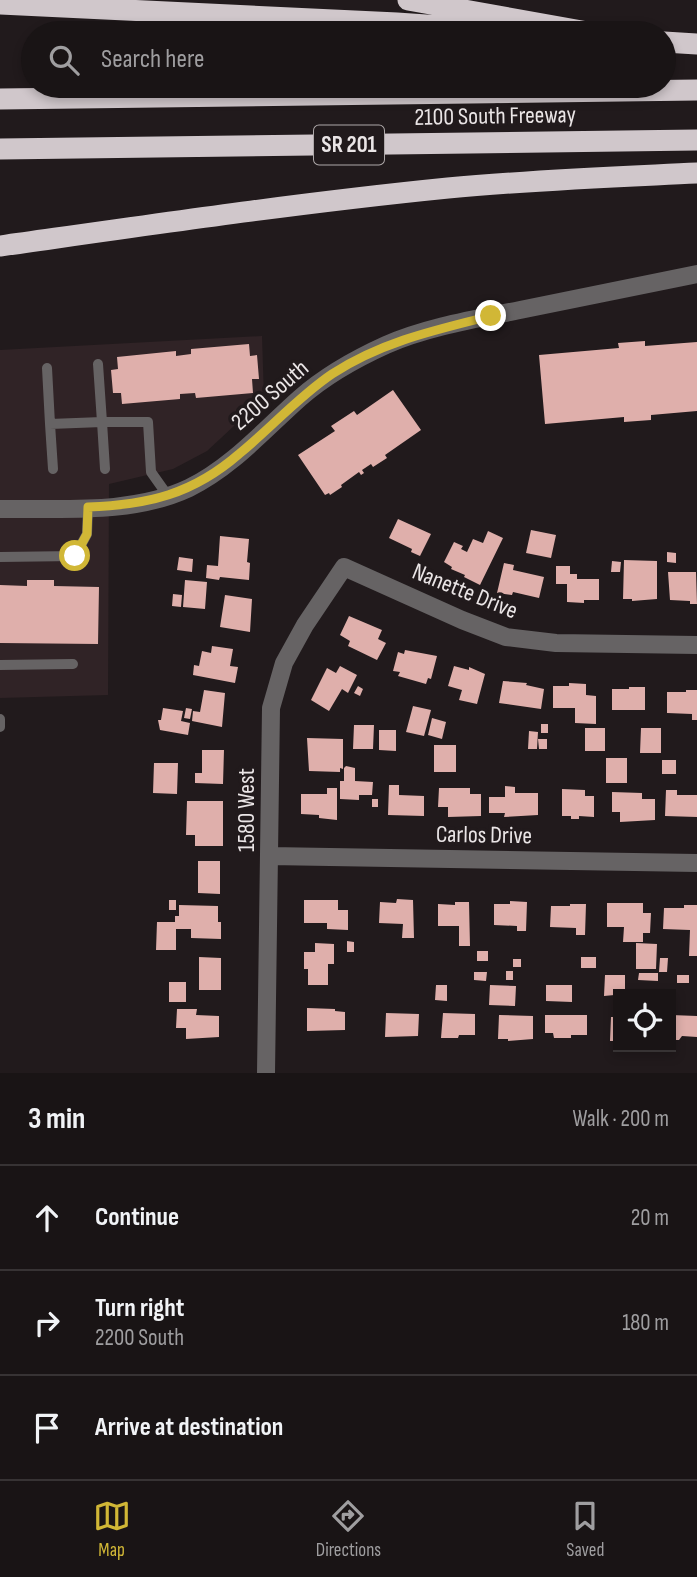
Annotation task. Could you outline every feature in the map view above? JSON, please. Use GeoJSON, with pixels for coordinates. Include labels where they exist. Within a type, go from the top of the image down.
{"type":"FeatureCollection","features":[{"type":"Feature","properties":{"kind":"highway"},"geometry":{"type":"LineString","coordinates":[[408,0],[526,21]]}},
{"type":"Feature","properties":{"kind":"highway"},"geometry":{"type":"LineString","coordinates":[[0,4],[355,21]]}},
{"type":"Feature","properties":{"kind":"highway"},"geometry":{"type":"LineString","coordinates":[[676,43],[697,44]]}},
{"type":"Feature","properties":{"kind":"highway","name":"2100 South Freeway"},"geometry":{"type":"LineString","coordinates":[[676,90],[697,90]]}},
{"type":"Feature","properties":{"kind":"highway","name":"2100 South Freeway"},"geometry":{"type":"LineString","coordinates":[[0,99],[77,98]]}},
{"type":"Feature","properties":{"kind":"highway","name":"2100 South Freeway"},"geometry":{"type":"LineString","coordinates":[[0,149],[697,140]]}},
{"type":"Feature","properties":{"kind":"highway"},"geometry":{"type":"LineString","coordinates":[[0,246],[250,210],[362,197],[472,186],[697,173]]}},
{"type":"Feature","properties":{"kind":"street","name":"2200 South"},"geometry":{"type":"LineString","coordinates":[[0,509],[128,505],[168,496],[188,489],[212,475],[312,389],[362,356],[389,344],[491,316],[697,274]]}},
{"type":"Feature","properties":{"kind":"street","name":"Nanette Drive"},"geometry":{"type":"LineString","coordinates":[[344,567],[461,620],[506,636],[556,643],[697,645]]}},
{"type":"Feature","properties":{"kind":"street","name":"1580 West"},"geometry":{"type":"LineString","coordinates":[[266,1073],[271,708],[284,663],[305,625],[344,567]]}},
{"type":"Feature","properties":{"kind":"street","name":"Carlos Drive"},"geometry":{"type":"LineString","coordinates":[[270,856],[697,863]]}},
{"type":"Feature","properties":{"kind":"lane"},"geometry":{"type":"LineString","coordinates":[[98,364],[105,469]]}},
{"type":"Feature","properties":{"kind":"lane"},"geometry":{"type":"LineString","coordinates":[[47,368],[53,468]]}},
{"type":"Feature","properties":{"kind":"lane"},"geometry":{"type":"LineString","coordinates":[[50,424],[148,422],[152,472],[168,496]]}},
{"type":"Feature","properties":{"kind":"lane"},"geometry":{"type":"LineString","coordinates":[[0,557],[75,556],[87,534],[88,507]]}},
{"type":"Feature","properties":{"kind":"lane"},"geometry":{"type":"LineString","coordinates":[[0,664],[73,664]]}},
{"type":"Feature","properties":{"kind":"lane"},"geometry":{"type":"LineString","coordinates":[[0,719],[0,727]]}},
{"type":"Feature","properties":{"kind":"shaded area"},"geometry":{"type":"Polygon","coordinates":[[[262,336],[264,398],[207,451],[173,469],[109,484],[108,695],[0,698],[0,350],[262,336]]]}},
{"type":"Feature","properties":{"kind":"building"},"geometry":{"type":"Polygon","coordinates":[[[645,341],[645,346],[697,342],[697,411],[651,415],[651,420],[624,422],[624,417],[545,424],[539,355],[619,348],[618,343],[645,341]]]}},
{"type":"Feature","properties":{"kind":"building"},"geometry":{"type":"Polygon","coordinates":[[[249,344],[250,356],[257,355],[259,379],[252,379],[253,393],[196,398],[195,393],[180,394],[180,399],[122,404],[121,393],[113,393],[111,370],[118,369],[117,357],[176,351],[176,356],[191,354],[191,349],[249,344]]]}},
{"type":"Feature","properties":{"kind":"building"},"geometry":{"type":"Polygon","coordinates":[[[393,390],[421,430],[385,455],[387,458],[373,467],[371,464],[362,470],[364,473],[361,475],[359,472],[341,485],[342,487],[330,495],[325,495],[298,455],[335,431],[331,426],[354,411],[357,415],[393,390]]]}},
{"type":"Feature","properties":{"kind":"building"},"geometry":{"type":"Polygon","coordinates":[[[398,519],[431,534],[420,556],[389,538],[398,519]]]}},
{"type":"Feature","properties":{"kind":"building"},"geometry":{"type":"Polygon","coordinates":[[[531,530],[556,535],[551,558],[526,553],[531,530]]]}},
{"type":"Feature","properties":{"kind":"building"},"geometry":{"type":"Polygon","coordinates":[[[488,531],[503,538],[480,585],[451,569],[452,567],[444,562],[454,542],[463,546],[461,549],[467,552],[473,539],[483,543],[488,531]]]}},
{"type":"Feature","properties":{"kind":"building"},"geometry":{"type":"Polygon","coordinates":[[[220,536],[249,539],[249,580],[206,578],[207,565],[218,566],[220,536]]]}},
{"type":"Feature","properties":{"kind":"building"},"geometry":{"type":"Polygon","coordinates":[[[667,552],[676,553],[676,563],[667,562],[667,552]]]}},
{"type":"Feature","properties":{"kind":"building"},"geometry":{"type":"Polygon","coordinates":[[[179,557],[193,559],[192,572],[177,570],[179,557]]]}},
{"type":"Feature","properties":{"kind":"building"},"geometry":{"type":"Polygon","coordinates":[[[624,560],[657,561],[657,599],[623,599],[624,560]]]}},
{"type":"Feature","properties":{"kind":"building"},"geometry":{"type":"Polygon","coordinates":[[[612,561],[621,562],[620,572],[611,572],[612,561]]]}},
{"type":"Feature","properties":{"kind":"building"},"geometry":{"type":"Polygon","coordinates":[[[504,563],[514,565],[513,570],[544,577],[539,598],[513,592],[512,595],[497,593],[504,563]]]}},
{"type":"Feature","properties":{"kind":"building"},"geometry":{"type":"Polygon","coordinates":[[[556,566],[570,566],[570,574],[577,574],[577,579],[599,579],[599,600],[567,602],[567,584],[556,584],[556,566]]]}},
{"type":"Feature","properties":{"kind":"building"},"geometry":{"type":"Polygon","coordinates":[[[668,572],[696,572],[697,604],[670,600],[668,572]]]}},
{"type":"Feature","properties":{"kind":"building"},"geometry":{"type":"Polygon","coordinates":[[[27,580],[54,580],[54,586],[99,587],[98,644],[0,643],[0,585],[27,586],[27,580]]]}},
{"type":"Feature","properties":{"kind":"building"},"geometry":{"type":"Polygon","coordinates":[[[185,580],[207,582],[205,609],[183,607],[185,580]]]}},
{"type":"Feature","properties":{"kind":"building"},"geometry":{"type":"Polygon","coordinates":[[[173,594],[182,595],[181,607],[172,606],[173,594]]]}},
{"type":"Feature","properties":{"kind":"building"},"geometry":{"type":"Polygon","coordinates":[[[225,595],[252,599],[250,632],[220,627],[225,595]]]}},
{"type":"Feature","properties":{"kind":"building"},"geometry":{"type":"Polygon","coordinates":[[[349,616],[382,630],[378,639],[386,643],[377,660],[348,646],[350,641],[340,635],[349,616]]]}},
{"type":"Feature","properties":{"kind":"building"},"geometry":{"type":"Polygon","coordinates":[[[212,646],[233,649],[230,666],[238,667],[235,683],[193,675],[194,665],[199,666],[202,651],[211,653],[212,646]]]}},
{"type":"Feature","properties":{"kind":"building"},"geometry":{"type":"Polygon","coordinates":[[[405,650],[437,656],[431,679],[428,678],[426,684],[398,676],[400,672],[393,671],[398,652],[404,654],[405,650]]]}},
{"type":"Feature","properties":{"kind":"building"},"geometry":{"type":"Polygon","coordinates":[[[340,666],[357,675],[348,693],[342,689],[329,711],[311,700],[327,668],[336,673],[340,666]]]}},
{"type":"Feature","properties":{"kind":"building"},"geometry":{"type":"Polygon","coordinates":[[[454,666],[469,670],[469,667],[485,674],[477,704],[459,700],[462,690],[448,686],[454,666]]]}},
{"type":"Feature","properties":{"kind":"building"},"geometry":{"type":"Polygon","coordinates":[[[503,681],[527,683],[526,685],[544,689],[541,709],[499,703],[503,681]]]}},
{"type":"Feature","properties":{"kind":"building"},"geometry":{"type":"Polygon","coordinates":[[[569,683],[586,684],[586,695],[596,696],[596,724],[575,723],[575,708],[553,708],[553,686],[569,686],[569,683]]]}},
{"type":"Feature","properties":{"kind":"building"},"geometry":{"type":"Polygon","coordinates":[[[358,686],[363,689],[360,696],[354,693],[358,686]]]}},
{"type":"Feature","properties":{"kind":"building"},"geometry":{"type":"Polygon","coordinates":[[[645,687],[645,710],[612,710],[612,689],[645,687]]]}},
{"type":"Feature","properties":{"kind":"building"},"geometry":{"type":"Polygon","coordinates":[[[204,690],[225,693],[222,727],[192,721],[193,711],[200,712],[204,690]]]}},
{"type":"Feature","properties":{"kind":"building"},"geometry":{"type":"Polygon","coordinates":[[[697,690],[697,720],[692,720],[692,714],[667,713],[667,692],[697,690]]]}},
{"type":"Feature","properties":{"kind":"building"},"geometry":{"type":"Polygon","coordinates":[[[413,706],[431,710],[424,736],[406,732],[413,706]]]}},
{"type":"Feature","properties":{"kind":"building"},"geometry":{"type":"Polygon","coordinates":[[[163,708],[183,711],[181,721],[190,723],[188,735],[160,730],[158,720],[161,720],[163,708]]]}},
{"type":"Feature","properties":{"kind":"building"},"geometry":{"type":"Polygon","coordinates":[[[186,708],[192,709],[190,719],[184,718],[186,708]]]}},
{"type":"Feature","properties":{"kind":"building"},"geometry":{"type":"Polygon","coordinates":[[[432,718],[446,722],[442,739],[428,735],[432,718]]]}},
{"type":"Feature","properties":{"kind":"building"},"geometry":{"type":"Polygon","coordinates":[[[541,724],[548,724],[548,733],[541,733],[541,724]]]}},
{"type":"Feature","properties":{"kind":"building"},"geometry":{"type":"Polygon","coordinates":[[[354,725],[374,725],[373,749],[353,749],[354,725]]]}},
{"type":"Feature","properties":{"kind":"building"},"geometry":{"type":"Polygon","coordinates":[[[585,728],[605,728],[605,751],[585,751],[585,728]]]}},
{"type":"Feature","properties":{"kind":"building"},"geometry":{"type":"Polygon","coordinates":[[[641,728],[661,728],[661,753],[640,753],[641,728]]]}},
{"type":"Feature","properties":{"kind":"building"},"geometry":{"type":"Polygon","coordinates":[[[379,730],[396,730],[396,751],[379,750],[379,730]]]}},
{"type":"Feature","properties":{"kind":"building"},"geometry":{"type":"Polygon","coordinates":[[[529,731],[538,732],[537,749],[528,749],[529,731]]]}},
{"type":"Feature","properties":{"kind":"building"},"geometry":{"type":"Polygon","coordinates":[[[307,738],[343,739],[343,769],[340,768],[340,772],[309,771],[307,738]]]}},
{"type":"Feature","properties":{"kind":"building"},"geometry":{"type":"Polygon","coordinates":[[[538,739],[547,739],[547,749],[539,749],[538,739]]]}},
{"type":"Feature","properties":{"kind":"building"},"geometry":{"type":"Polygon","coordinates":[[[434,745],[456,745],[456,772],[434,772],[434,745]]]}},
{"type":"Feature","properties":{"kind":"building"},"geometry":{"type":"Polygon","coordinates":[[[202,750],[224,750],[223,784],[195,783],[195,773],[202,773],[202,750]]]}},
{"type":"Feature","properties":{"kind":"building"},"geometry":{"type":"Polygon","coordinates":[[[606,758],[627,758],[627,783],[606,783],[606,758]]]}},
{"type":"Feature","properties":{"kind":"building"},"geometry":{"type":"Polygon","coordinates":[[[662,760],[676,760],[676,774],[662,774],[662,760]]]}},
{"type":"Feature","properties":{"kind":"building"},"geometry":{"type":"Polygon","coordinates":[[[154,763],[178,763],[177,794],[153,793],[154,763]]]}},
{"type":"Feature","properties":{"kind":"building"},"geometry":{"type":"Polygon","coordinates":[[[346,766],[355,768],[355,781],[373,782],[372,795],[359,795],[359,800],[340,799],[340,781],[344,781],[346,766]]]}},
{"type":"Feature","properties":{"kind":"building"},"geometry":{"type":"Polygon","coordinates":[[[389,785],[399,785],[399,795],[424,796],[424,816],[388,815],[389,785]]]}},
{"type":"Feature","properties":{"kind":"building"},"geometry":{"type":"Polygon","coordinates":[[[505,786],[515,787],[515,793],[538,793],[538,815],[504,817],[505,813],[489,813],[489,797],[505,797],[505,786]]]}},
{"type":"Feature","properties":{"kind":"building"},"geometry":{"type":"Polygon","coordinates":[[[327,788],[337,788],[337,820],[301,814],[301,794],[327,794],[327,788]]]}},
{"type":"Feature","properties":{"kind":"building"},"geometry":{"type":"Polygon","coordinates":[[[439,788],[470,788],[470,794],[481,794],[481,816],[448,817],[448,807],[438,807],[439,788]]]}},
{"type":"Feature","properties":{"kind":"building"},"geometry":{"type":"Polygon","coordinates":[[[562,789],[585,790],[585,796],[594,796],[594,817],[579,816],[579,819],[571,819],[571,816],[562,816],[562,789]]]}},
{"type":"Feature","properties":{"kind":"building"},"geometry":{"type":"Polygon","coordinates":[[[666,790],[677,790],[677,795],[697,795],[697,817],[665,816],[666,790]]]}},
{"type":"Feature","properties":{"kind":"building"},"geometry":{"type":"Polygon","coordinates":[[[612,792],[642,793],[642,799],[655,799],[655,820],[620,822],[620,812],[612,812],[612,792]]]}},
{"type":"Feature","properties":{"kind":"building"},"geometry":{"type":"Polygon","coordinates":[[[372,799],[378,799],[378,807],[372,807],[372,799]]]}},
{"type":"Feature","properties":{"kind":"building"},"geometry":{"type":"Polygon","coordinates":[[[187,801],[223,801],[223,846],[195,846],[195,835],[186,835],[187,801]]]}},
{"type":"Feature","properties":{"kind":"building"},"geometry":{"type":"Polygon","coordinates":[[[198,861],[220,861],[220,894],[198,893],[198,861]]]}},
{"type":"Feature","properties":{"kind":"building"},"geometry":{"type":"Polygon","coordinates":[[[397,899],[413,900],[414,938],[402,938],[403,924],[379,923],[380,902],[396,903],[397,899]]]}},
{"type":"Feature","properties":{"kind":"building"},"geometry":{"type":"Polygon","coordinates":[[[169,900],[176,900],[176,910],[169,910],[169,900]]]}},
{"type":"Feature","properties":{"kind":"building"},"geometry":{"type":"Polygon","coordinates":[[[304,900],[338,900],[338,910],[348,910],[348,930],[327,929],[327,923],[304,923],[304,900]]]}},
{"type":"Feature","properties":{"kind":"building"},"geometry":{"type":"Polygon","coordinates":[[[510,901],[527,902],[526,931],[517,931],[517,926],[494,925],[494,904],[510,904],[510,901]]]}},
{"type":"Feature","properties":{"kind":"building"},"geometry":{"type":"Polygon","coordinates":[[[455,902],[469,902],[470,946],[459,946],[459,926],[438,926],[438,904],[455,905],[455,902]]]}},
{"type":"Feature","properties":{"kind":"building"},"geometry":{"type":"Polygon","coordinates":[[[607,903],[643,903],[643,913],[651,913],[650,933],[643,933],[643,942],[623,942],[624,927],[607,927],[607,903]]]}},
{"type":"Feature","properties":{"kind":"building"},"geometry":{"type":"Polygon","coordinates":[[[586,904],[585,935],[576,935],[576,928],[550,927],[551,906],[586,904]]]}},
{"type":"Feature","properties":{"kind":"building"},"geometry":{"type":"Polygon","coordinates":[[[179,905],[218,906],[221,939],[191,938],[191,929],[176,929],[176,950],[156,950],[157,922],[175,922],[175,916],[179,916],[179,905]]]}},
{"type":"Feature","properties":{"kind":"building"},"geometry":{"type":"Polygon","coordinates":[[[684,905],[697,905],[697,956],[689,956],[690,930],[663,929],[664,908],[684,908],[684,905]]]}},
{"type":"Feature","properties":{"kind":"building"},"geometry":{"type":"Polygon","coordinates":[[[347,941],[354,942],[354,952],[347,952],[347,941]]]}},
{"type":"Feature","properties":{"kind":"building"},"geometry":{"type":"Polygon","coordinates":[[[315,943],[334,944],[334,964],[328,964],[328,985],[308,985],[304,952],[315,952],[315,943]]]}},
{"type":"Feature","properties":{"kind":"building"},"geometry":{"type":"Polygon","coordinates":[[[636,943],[657,944],[656,969],[636,969],[636,943]]]}},
{"type":"Feature","properties":{"kind":"building"},"geometry":{"type":"Polygon","coordinates":[[[477,951],[488,951],[488,961],[477,961],[477,951]]]}},
{"type":"Feature","properties":{"kind":"building"},"geometry":{"type":"Polygon","coordinates":[[[199,957],[221,958],[221,990],[199,990],[199,957]]]}},
{"type":"Feature","properties":{"kind":"building"},"geometry":{"type":"Polygon","coordinates":[[[581,957],[596,957],[596,968],[581,968],[581,957]]]}},
{"type":"Feature","properties":{"kind":"building"},"geometry":{"type":"Polygon","coordinates":[[[660,958],[668,958],[667,972],[659,972],[660,958]]]}},
{"type":"Feature","properties":{"kind":"building"},"geometry":{"type":"Polygon","coordinates":[[[513,959],[521,959],[521,967],[513,967],[513,959]]]}},
{"type":"Feature","properties":{"kind":"building"},"geometry":{"type":"Polygon","coordinates":[[[506,971],[513,971],[513,980],[506,980],[506,971]]]}},
{"type":"Feature","properties":{"kind":"building"},"geometry":{"type":"Polygon","coordinates":[[[474,972],[487,972],[486,981],[474,980],[474,972]]]}},
{"type":"Feature","properties":{"kind":"building"},"geometry":{"type":"Polygon","coordinates":[[[639,973],[658,973],[658,981],[638,980],[639,973]]]}},
{"type":"Feature","properties":{"kind":"building"},"geometry":{"type":"Polygon","coordinates":[[[605,975],[625,975],[625,989],[613,989],[613,995],[604,996],[605,975]]]}},
{"type":"Feature","properties":{"kind":"building"},"geometry":{"type":"Polygon","coordinates":[[[677,975],[689,975],[689,983],[677,983],[677,975]]]}},
{"type":"Feature","properties":{"kind":"building"},"geometry":{"type":"Polygon","coordinates":[[[169,982],[186,982],[186,1002],[169,1002],[169,982]]]}},
{"type":"Feature","properties":{"kind":"building"},"geometry":{"type":"Polygon","coordinates":[[[436,985],[447,985],[447,1001],[435,1000],[436,985]]]}},
{"type":"Feature","properties":{"kind":"building"},"geometry":{"type":"Polygon","coordinates":[[[490,985],[516,986],[515,1006],[489,1005],[490,985]]]}},
{"type":"Feature","properties":{"kind":"building"},"geometry":{"type":"Polygon","coordinates":[[[546,985],[572,985],[572,1002],[546,1001],[546,985]]]}},
{"type":"Feature","properties":{"kind":"building"},"geometry":{"type":"Polygon","coordinates":[[[307,1008],[345,1012],[345,1030],[307,1031],[307,1008]]]}},
{"type":"Feature","properties":{"kind":"building"},"geometry":{"type":"Polygon","coordinates":[[[177,1009],[197,1009],[196,1015],[219,1016],[219,1037],[186,1039],[186,1028],[176,1028],[177,1009]]]}},
{"type":"Feature","properties":{"kind":"building"},"geometry":{"type":"Polygon","coordinates":[[[386,1013],[419,1014],[418,1036],[385,1037],[386,1013]]]}},
{"type":"Feature","properties":{"kind":"building"},"geometry":{"type":"Polygon","coordinates":[[[443,1013],[475,1014],[475,1035],[441,1038],[443,1013]]]}},
{"type":"Feature","properties":{"kind":"building"},"geometry":{"type":"Polygon","coordinates":[[[499,1015],[533,1016],[533,1039],[498,1039],[499,1015]]]}},
{"type":"Feature","properties":{"kind":"building"},"geometry":{"type":"Polygon","coordinates":[[[545,1015],[587,1015],[587,1035],[554,1038],[553,1033],[545,1033],[545,1015]]]}},
{"type":"Feature","properties":{"kind":"building"},"geometry":{"type":"Polygon","coordinates":[[[676,1015],[697,1016],[697,1037],[682,1036],[676,1040],[676,1015]]]}},
{"type":"Feature","properties":{"kind":"building"},"geometry":{"type":"Polygon","coordinates":[[[611,1017],[613,1017],[613,1041],[610,1041],[611,1017]]]}},
{"type":"Feature","properties":{"kind":"route"},"geometry":{"type":"LineString","coordinates":[[75,556],[87,534],[88,507],[128,505],[163,498],[188,489],[239,454],[303,396],[362,356],[424,333],[491,316]]}}]}
